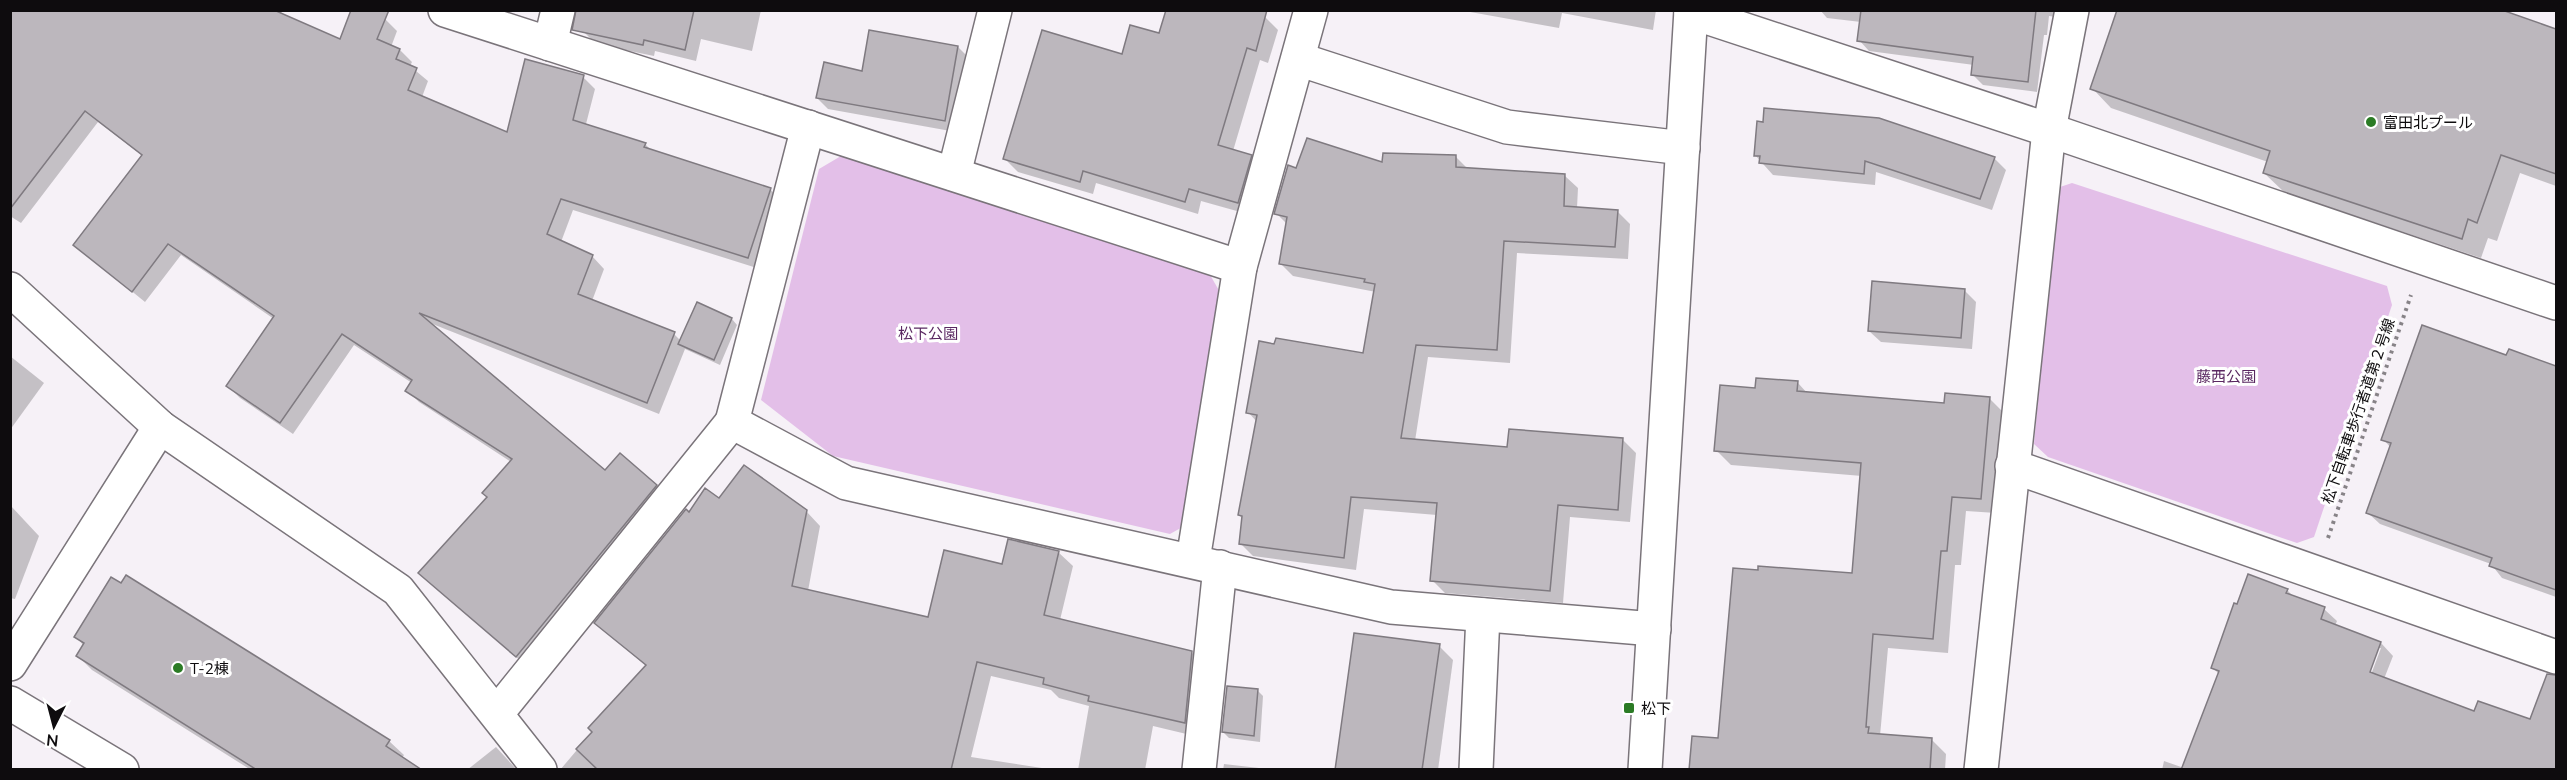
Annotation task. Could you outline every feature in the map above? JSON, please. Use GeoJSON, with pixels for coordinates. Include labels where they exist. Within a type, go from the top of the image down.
{"type":"FeatureCollection","features":[{"type":"Feature","properties":{"kind":"street"},"geometry":{"type":"LineString","coordinates":[[445,10],[1240,267]]}},
{"type":"Feature","properties":{"kind":"street"},"geometry":{"type":"LineString","coordinates":[[550,44],[558,10]]}},
{"type":"Feature","properties":{"kind":"street"},"geometry":{"type":"LineString","coordinates":[[954,174],[995,10]]}},
{"type":"Feature","properties":{"kind":"street"},"geometry":{"type":"LineString","coordinates":[[1199,770],[1207,563],[1240,267],[1311,10]]}},
{"type":"Feature","properties":{"kind":"street"},"geometry":{"type":"LineString","coordinates":[[1981,770],[2049,130],[2072,10]]}},
{"type":"Feature","properties":{"kind":"street"},"geometry":{"type":"LineString","coordinates":[[1645,770],[1691,11],[2556,303]]}},
{"type":"Feature","properties":{"kind":"street"},"geometry":{"type":"LineString","coordinates":[[1298,60],[1507,127],[1683,148]]}},
{"type":"Feature","properties":{"kind":"street"},"geometry":{"type":"LineString","coordinates":[[498,712],[732,422],[808,127]]}},
{"type":"Feature","properties":{"kind":"street"},"geometry":{"type":"LineString","coordinates":[[10,289],[160,427],[398,590],[498,712],[540,770]]}},
{"type":"Feature","properties":{"kind":"street"},"geometry":{"type":"LineString","coordinates":[[732,422],[846,483],[1207,563],[1391,607],[1654,628]]}},
{"type":"Feature","properties":{"kind":"street"},"geometry":{"type":"LineString","coordinates":[[10,664],[160,427]]}},
{"type":"Feature","properties":{"kind":"street"},"geometry":{"type":"LineString","coordinates":[[2012,466],[2556,657]]}},
{"type":"Feature","properties":{"kind":"street"},"geometry":{"type":"LineString","coordinates":[[1476,770],[1484,615]]}},
{"type":"Feature","properties":{"kind":"street"},"geometry":{"type":"LineString","coordinates":[[10,702],[122,770]]}},
{"type":"Feature","properties":{"kind":"path","name":"松下自転車歩行者道第２号線"},"geometry":{"type":"LineString","coordinates":[[2316,572],[2424,257]]}},
{"type":"Feature","properties":{"kind":"green space","name":"松下公園"},"geometry":{"type":"Polygon","coordinates":[[[841,156],[1209,273],[1221,294],[1186,525],[1170,534],[833,456],[761,400],[819,169],[841,156]]]}},
{"type":"Feature","properties":{"kind":"green space","name":"藤西公園"},"geometry":{"type":"Polygon","coordinates":[[[2072,183],[2387,286],[2392,305],[2314,537],[2297,543],[2048,457],[2034,444],[2057,188],[2072,183]]]}},
{"type":"Feature","properties":{"kind":"building"},"geometry":{"type":"Polygon","coordinates":[[[10,10],[274,10],[340,39],[351,10],[389,10],[377,39],[400,49],[396,59],[417,68],[408,90],[507,132],[525,59],[584,75],[573,120],[646,143],[644,147],[771,188],[748,258],[561,199],[547,234],[593,255],[578,294],[675,332],[647,403],[419,313],[605,470],[620,453],[657,485],[516,657],[418,573],[487,497],[482,493],[512,459],[405,391],[412,380],[342,334],[280,423],[226,386],[274,316],[168,244],[132,292],[73,245],[142,155],[85,111],[10,209],[10,10]]]}},
{"type":"Feature","properties":{"kind":"building"},"geometry":{"type":"Polygon","coordinates":[[[576,10],[694,10],[685,50],[644,40],[643,45],[572,30],[576,10]]]}},
{"type":"Feature","properties":{"kind":"building"},"geometry":{"type":"Polygon","coordinates":[[[1166,10],[1267,10],[1256,51],[1247,48],[1218,145],[1252,155],[1238,203],[1189,189],[1185,202],[1083,171],[1080,182],[1003,159],[1042,30],[1122,54],[1130,25],[1159,33],[1166,10]]]}},
{"type":"Feature","properties":{"kind":"building"},"geometry":{"type":"Polygon","coordinates":[[[1861,10],[2036,10],[2028,82],[1971,75],[1973,57],[1857,41],[1861,10]]]}},
{"type":"Feature","properties":{"kind":"building","name":"富田北プール"},"geometry":{"type":"Polygon","coordinates":[[[2117,10],[2502,10],[2556,29],[2556,174],[2501,155],[2477,223],[2468,219],[2462,239],[2263,173],[2270,151],[2090,89],[2117,10]]]}},
{"type":"Feature","properties":{"kind":"building"},"geometry":{"type":"Polygon","coordinates":[[[869,30],[958,46],[945,121],[816,98],[824,62],[862,71],[869,30]]]}},
{"type":"Feature","properties":{"kind":"building"},"geometry":{"type":"Polygon","coordinates":[[[1764,108],[1879,118],[1995,157],[1980,199],[1865,161],[1864,174],[1759,163],[1760,156],[1754,156],[1757,121],[1763,122],[1764,108]]]}},
{"type":"Feature","properties":{"kind":"building"},"geometry":{"type":"Polygon","coordinates":[[[1307,138],[1382,162],[1383,153],[1456,155],[1456,167],[1565,174],[1564,206],[1618,210],[1615,247],[1504,241],[1497,350],[1416,345],[1401,438],[1507,447],[1509,429],[1623,438],[1618,510],[1558,505],[1550,591],[1430,581],[1437,503],[1351,497],[1344,558],[1239,544],[1242,516],[1238,515],[1257,415],[1246,413],[1259,341],[1274,344],[1276,338],[1363,353],[1375,284],[1364,282],[1365,279],[1279,264],[1287,217],[1274,214],[1288,165],[1296,168],[1307,138]]]}},
{"type":"Feature","properties":{"kind":"building"},"geometry":{"type":"Polygon","coordinates":[[[1872,281],[1965,289],[1961,338],[1868,331],[1872,281]]]}},
{"type":"Feature","properties":{"kind":"building"},"geometry":{"type":"Polygon","coordinates":[[[697,302],[732,318],[714,360],[678,344],[697,302]]]}},
{"type":"Feature","properties":{"kind":"building"},"geometry":{"type":"Polygon","coordinates":[[[2422,325],[2506,355],[2509,349],[2556,366],[2556,590],[2489,566],[2492,558],[2366,513],[2391,443],[2381,440],[2422,325]]]}},
{"type":"Feature","properties":{"kind":"building"},"geometry":{"type":"Polygon","coordinates":[[[1756,378],[1798,381],[1797,391],[1944,403],[1945,393],[1990,397],[1981,499],[1952,497],[1947,551],[1941,551],[1933,639],[1873,634],[1866,727],[1869,727],[1868,733],[1932,738],[1930,770],[1689,770],[1692,736],[1718,738],[1733,568],[1758,570],[1758,566],[1852,573],[1861,463],[1714,451],[1720,385],[1755,388],[1756,378]]]}},
{"type":"Feature","properties":{"kind":"building"},"geometry":{"type":"Polygon","coordinates":[[[744,465],[807,510],[792,586],[928,617],[944,550],[1002,564],[1008,539],[1059,551],[1044,615],[1192,651],[1185,723],[1088,701],[1089,696],[1043,684],[1044,678],[977,662],[951,770],[598,770],[576,749],[592,732],[588,728],[646,665],[594,623],[686,509],[689,512],[705,488],[719,498],[744,465]]]}},
{"type":"Feature","properties":{"kind":"building"},"geometry":{"type":"Polygon","coordinates":[[[2248,574],[2288,589],[2286,593],[2325,607],[2321,619],[2381,642],[2370,672],[2474,711],[2478,701],[2530,719],[2547,674],[2556,675],[2556,770],[2181,770],[2219,671],[2211,668],[2234,603],[2237,604],[2248,574]]]}},
{"type":"Feature","properties":{"kind":"building","name":"T-2棟"},"geometry":{"type":"Polygon","coordinates":[[[126,575],[390,740],[386,746],[422,770],[257,770],[76,656],[84,643],[74,637],[111,577],[121,583],[126,575]]]}},
{"type":"Feature","properties":{"kind":"building"},"geometry":{"type":"Polygon","coordinates":[[[1354,633],[1440,644],[1422,770],[1335,770],[1354,633]]]}},
{"type":"Feature","properties":{"kind":"building"},"geometry":{"type":"Polygon","coordinates":[[[1227,686],[1258,689],[1254,736],[1222,732],[1227,686]]]}},
{"type":"Feature","properties":{"kind":"place","name":"富田北プール"},"geometry":{"type":"Point","coordinates":[2371,122]}},
{"type":"Feature","properties":{"kind":"place","name":"T-2棟"},"geometry":{"type":"Point","coordinates":[178,668]}},
{"type":"Feature","properties":{"kind":"place","name":"松下"},"geometry":{"type":"Point","coordinates":[1629,708]}}]}
